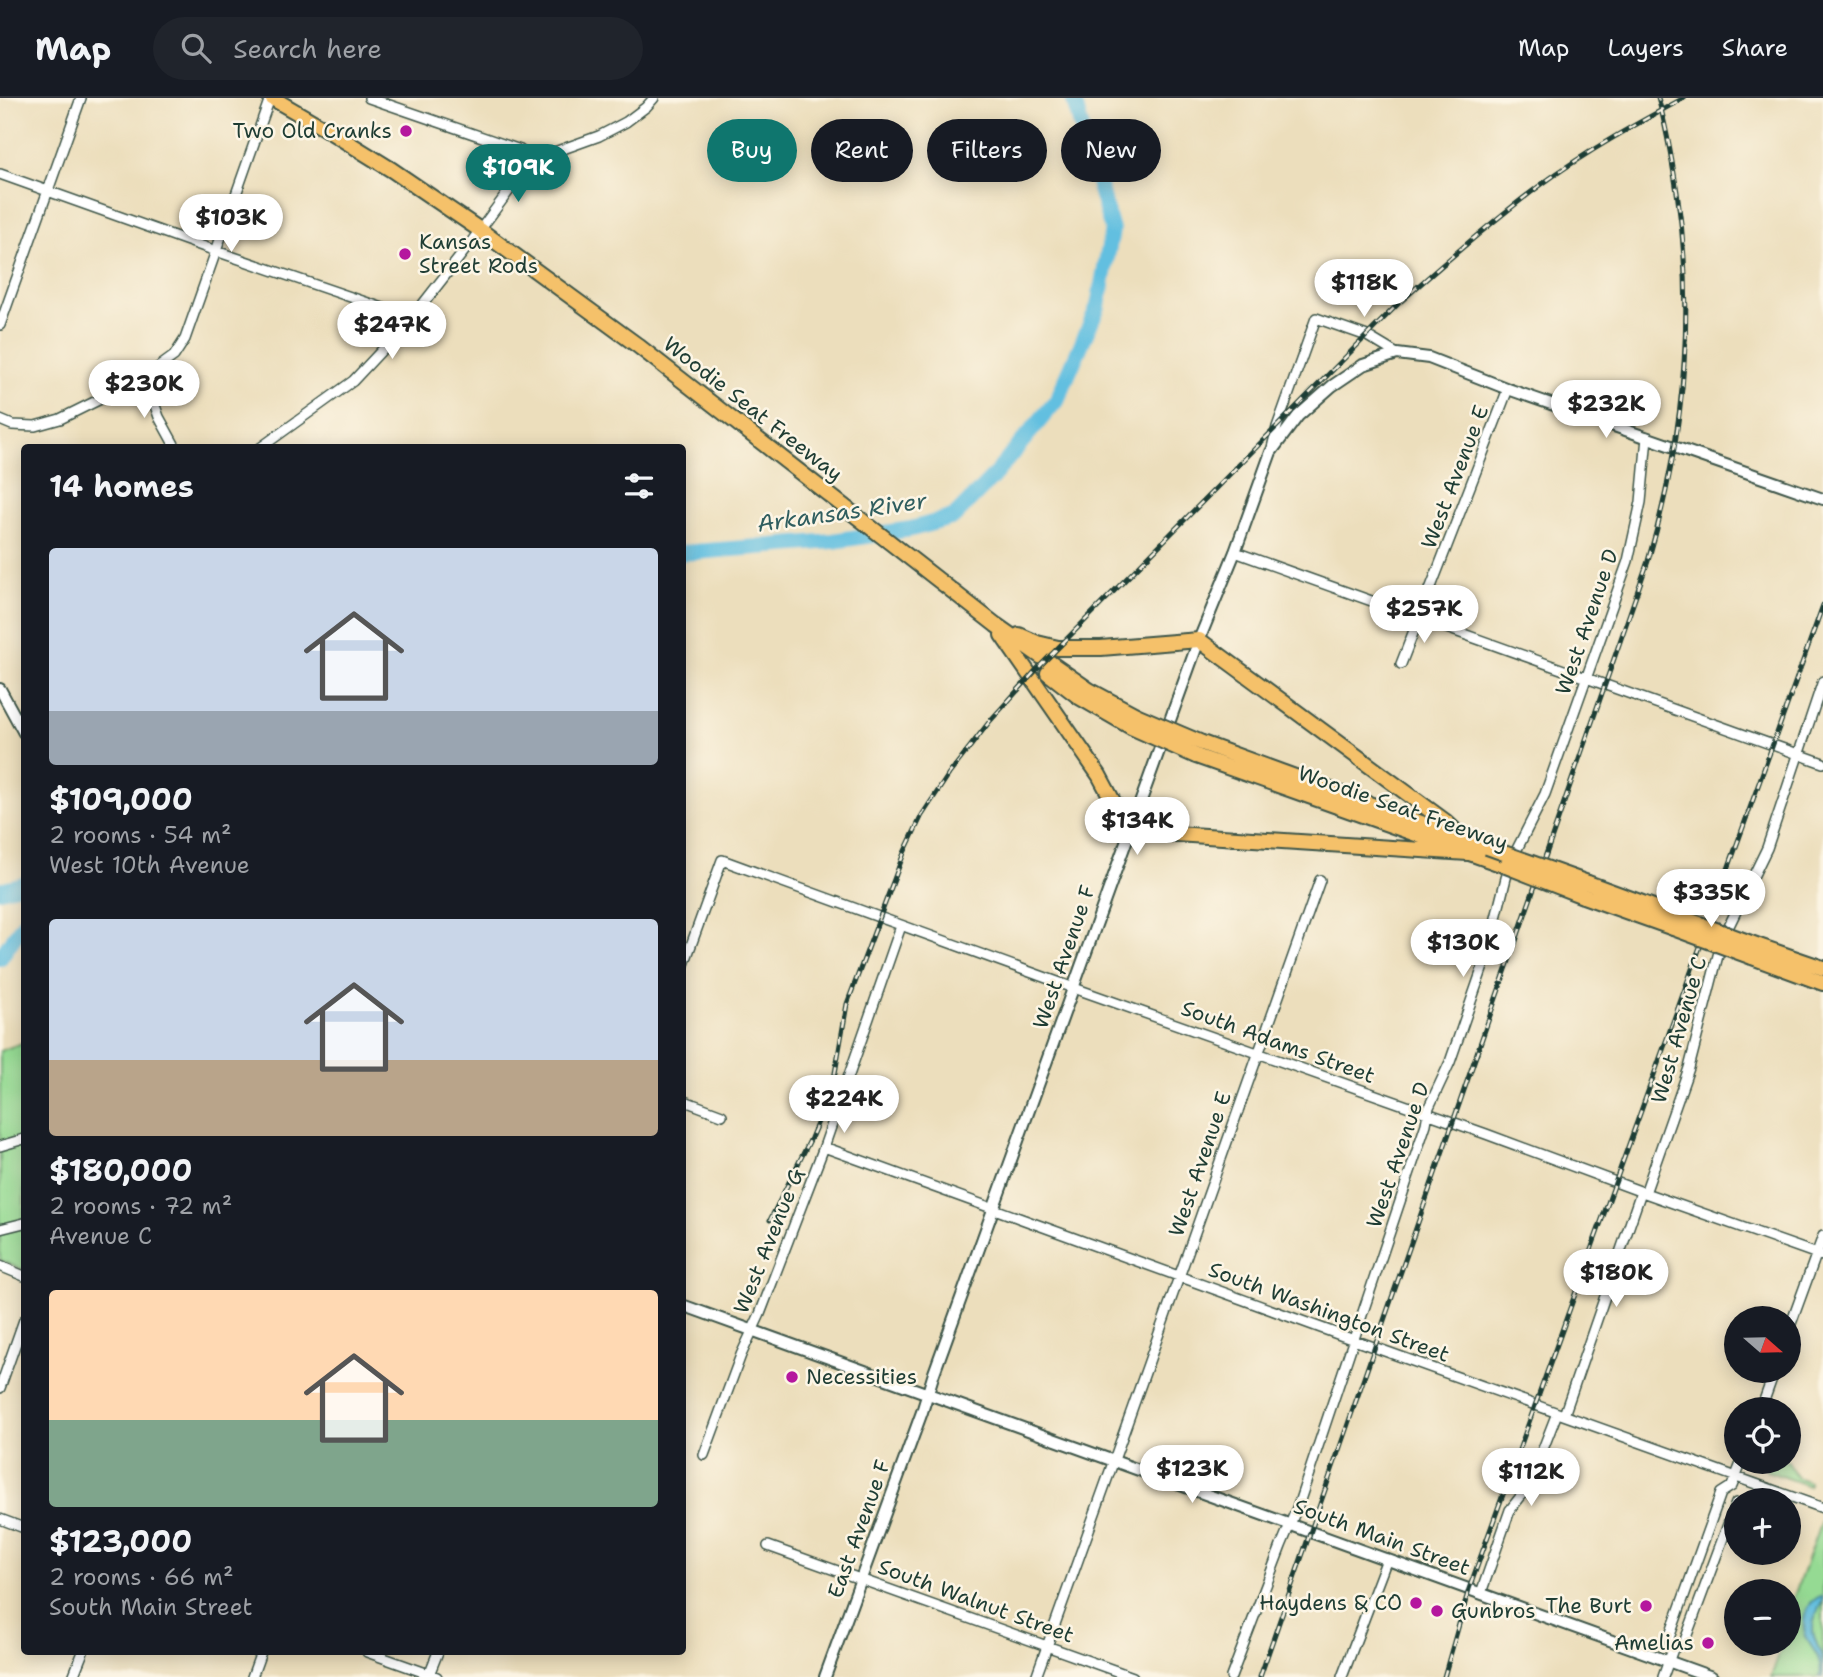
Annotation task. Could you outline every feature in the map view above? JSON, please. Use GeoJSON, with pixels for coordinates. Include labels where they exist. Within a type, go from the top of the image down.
{"type":"FeatureCollection","features":[{"type":"Feature","properties":{"kind":"main road","name":"Woodie Seat Freeway"},"geometry":{"type":"LineString","coordinates":[[271,98],[382,163],[480,230],[637,345],[996,625],[1039,667],[1079,697],[1199,749],[1756,952],[1823,982]]}},
{"type":"Feature","properties":{"kind":"main road"},"geometry":{"type":"LineString","coordinates":[[996,625],[1037,643],[1058,648],[1101,648],[1199,640],[1446,822],[1466,846]]}},
{"type":"Feature","properties":{"kind":"main road"},"geometry":{"type":"LineString","coordinates":[[996,625],[1099,775],[1129,831],[1466,846]]}},
{"type":"Feature","properties":{"kind":"main road","name":"Woodie Seat Freeway"},"geometry":{"type":"LineString","coordinates":[[1756,952],[1823,968]]}},
{"type":"Feature","properties":{"kind":"street"},"geometry":{"type":"LineString","coordinates":[[0,326],[81,98]]}},
{"type":"Feature","properties":{"kind":"street"},"geometry":{"type":"LineString","coordinates":[[0,420],[12,425],[35,426],[60,419],[145,377],[174,356],[184,339],[271,98]]}},
{"type":"Feature","properties":{"kind":"street"},"geometry":{"type":"LineString","coordinates":[[369,98],[520,150],[536,162]]}},
{"type":"Feature","properties":{"kind":"street"},"geometry":{"type":"LineString","coordinates":[[266,444],[354,381],[412,318],[511,188],[536,162],[549,154],[599,136],[626,121],[654,98]]}},
{"type":"Feature","properties":{"kind":"street"},"geometry":{"type":"LineString","coordinates":[[0,174],[412,318]]}},
{"type":"Feature","properties":{"kind":"street"},"geometry":{"type":"LineString","coordinates":[[1271,452],[1277,427],[1316,318],[1367,336],[1397,354],[1429,358],[1508,389],[1823,499]]}},
{"type":"Feature","properties":{"kind":"street","name":"West Avenue F"},"geometry":{"type":"LineString","coordinates":[[928,1394],[1129,831],[1271,452],[1298,416],[1332,386],[1363,365],[1397,354]]}},
{"type":"Feature","properties":{"kind":"street"},"geometry":{"type":"LineString","coordinates":[[145,377],[159,417],[174,444]]}},
{"type":"Feature","properties":{"kind":"street","name":"West Avenue E"},"geometry":{"type":"LineString","coordinates":[[1401,664],[1508,389]]}},
{"type":"Feature","properties":{"kind":"street","name":"West Avenue D"},"geometry":{"type":"LineString","coordinates":[[1231,1677],[1299,1503],[1426,1124],[1429,1107],[1450,1062],[1486,958],[1516,851],[1545,794],[1628,561],[1641,502],[1647,437]]}},
{"type":"Feature","properties":{"kind":"street"},"geometry":{"type":"LineString","coordinates":[[1235,552],[1823,763]]}},
{"type":"Feature","properties":{"kind":"street","name":"West Avenue C"},"geometry":{"type":"LineString","coordinates":[[1481,1593],[1510,1510],[1521,1496],[1560,1414],[1643,1193],[1689,1068],[1722,940],[1767,848],[1823,681]]}},
{"type":"Feature","properties":{"kind":"street"},"geometry":{"type":"LineString","coordinates":[[0,689],[21,728]]}},
{"type":"Feature","properties":{"kind":"street","name":"South Adams Street"},"geometry":{"type":"LineString","coordinates":[[686,959],[722,860],[1820,1255]]}},
{"type":"Feature","properties":{"kind":"street","name":"West Avenue E"},"geometry":{"type":"LineString","coordinates":[[1036,1677],[1320,880]]}},
{"type":"Feature","properties":{"kind":"street","name":"West Avenue G"},"geometry":{"type":"LineString","coordinates":[[704,1455],[824,1147],[901,926]]}},
{"type":"Feature","properties":{"kind":"street"},"geometry":{"type":"LineString","coordinates":[[686,1102],[722,1115]]}},
{"type":"Feature","properties":{"kind":"street"},"geometry":{"type":"LineString","coordinates":[[0,1146],[21,1140]]}},
{"type":"Feature","properties":{"kind":"street","name":"South Washington Street"},"geometry":{"type":"LineString","coordinates":[[824,1147],[1823,1508]]}},
{"type":"Feature","properties":{"kind":"street"},"geometry":{"type":"LineString","coordinates":[[0,1229],[21,1224]]}},
{"type":"Feature","properties":{"kind":"street"},"geometry":{"type":"LineString","coordinates":[[1799,1306],[1820,1255],[1823,1236]]}},
{"type":"Feature","properties":{"kind":"street"},"geometry":{"type":"LineString","coordinates":[[0,1266],[21,1275]]}},
{"type":"Feature","properties":{"kind":"street","name":"South Main Street"},"geometry":{"type":"LineString","coordinates":[[686,1306],[1712,1677]]}},
{"type":"Feature","properties":{"kind":"street"},"geometry":{"type":"LineString","coordinates":[[0,1388],[21,1328]]}},
{"type":"Feature","properties":{"kind":"street","name":"East Avenue F"},"geometry":{"type":"LineString","coordinates":[[825,1677],[928,1394]]}},
{"type":"Feature","properties":{"kind":"street"},"geometry":{"type":"LineString","coordinates":[[1663,1677],[1673,1649],[1669,1638],[1721,1493],[1732,1486],[1736,1476]]}},
{"type":"Feature","properties":{"kind":"street"},"geometry":{"type":"LineString","coordinates":[[0,1519],[21,1527]]}},
{"type":"Feature","properties":{"kind":"street"},"geometry":{"type":"LineString","coordinates":[[1673,1649],[1684,1643],[1724,1536]]}},
{"type":"Feature","properties":{"kind":"street","name":"South Walnut Street"},"geometry":{"type":"LineString","coordinates":[[768,1546],[1132,1677]]}},
{"type":"Feature","properties":{"kind":"street"},"geometry":{"type":"LineString","coordinates":[[1342,1677],[1387,1559]]}},
{"type":"Feature","properties":{"kind":"street"},"geometry":{"type":"LineString","coordinates":[[74,1677],[82,1655]]}},
{"type":"Feature","properties":{"kind":"street"},"geometry":{"type":"LineString","coordinates":[[252,1677],[260,1655]]}},
{"type":"Feature","properties":{"kind":"street"},"geometry":{"type":"LineString","coordinates":[[375,1655],[432,1676],[437,1655]]}},
{"type":"Feature","properties":{"kind":"green space"},"geometry":{"type":"Polygon","coordinates":[[[21,1043],[21,1269],[0,1260],[0,1051],[21,1043]]]}},
{"type":"Feature","properties":{"kind":"green space"},"geometry":{"type":"Polygon","coordinates":[[[1775,1474],[1794,1474],[1809,1482],[1809,1486],[1775,1474]]]}},
{"type":"Feature","properties":{"kind":"green space"},"geometry":{"type":"Polygon","coordinates":[[[1821,1522],[1823,1677],[1771,1677],[1778,1656],[1801,1656],[1800,1579],[1821,1522]]]}},
{"type":"Feature","properties":{"kind":"water"},"geometry":{"type":"Polygon","coordinates":[[[1823,1595],[1813,1627],[1822,1660],[1823,1677],[1820,1677],[1820,1663],[1805,1634],[1804,1621],[1811,1603],[1823,1595]]]}},
{"type":"Feature","properties":{"kind":"waterway","name":"Arkansas River"},"geometry":{"type":"LineString","coordinates":[[686,553],[833,541],[911,529],[954,517],[992,478],[1057,400],[1098,306],[1112,230],[1073,98]]}},
{"type":"Feature","properties":{"kind":"waterway"},"geometry":{"type":"LineString","coordinates":[[0,890],[21,885]]}},
{"type":"Feature","properties":{"kind":"waterway","name":"Arkansas River"},"geometry":{"type":"LineString","coordinates":[[0,958],[21,927]]}},
{"type":"Feature","properties":{"kind":"railway"},"geometry":{"type":"LineString","coordinates":[[1260,1677],[1648,561],[1660,515],[1678,424],[1686,332],[1686,286],[1677,192],[1658,98]]}},
{"type":"Feature","properties":{"kind":"railway"},"geometry":{"type":"LineString","coordinates":[[770,1220],[828,1098],[834,1079],[847,1004],[904,853],[922,815],[949,774],[990,721],[1039,667],[1398,304],[1469,242],[1542,184],[1594,149],[1684,98]]}},
{"type":"Feature","properties":{"kind":"railway"},"geometry":{"type":"LineString","coordinates":[[1444,1677],[1469,1589],[1823,605]]}},
{"type":"Feature","properties":{"kind":"place","name":"Two Old Cranks"},"geometry":{"type":"Point","coordinates":[406,131]}},
{"type":"Feature","properties":{"kind":"place","name":"Kansas Street Rods"},"geometry":{"type":"Point","coordinates":[405,254]}},
{"type":"Feature","properties":{"kind":"place","name":"Necessities"},"geometry":{"type":"Point","coordinates":[792,1377]}},
{"type":"Feature","properties":{"kind":"place","name":"Haydens & CO"},"geometry":{"type":"Point","coordinates":[1416,1603]}},
{"type":"Feature","properties":{"kind":"place","name":"The Burt"},"geometry":{"type":"Point","coordinates":[1646,1606]}},
{"type":"Feature","properties":{"kind":"place","name":"Gunbros"},"geometry":{"type":"Point","coordinates":[1437,1611]}},
{"type":"Feature","properties":{"kind":"place","name":"Amelias"},"geometry":{"type":"Point","coordinates":[1708,1643]}}]}
